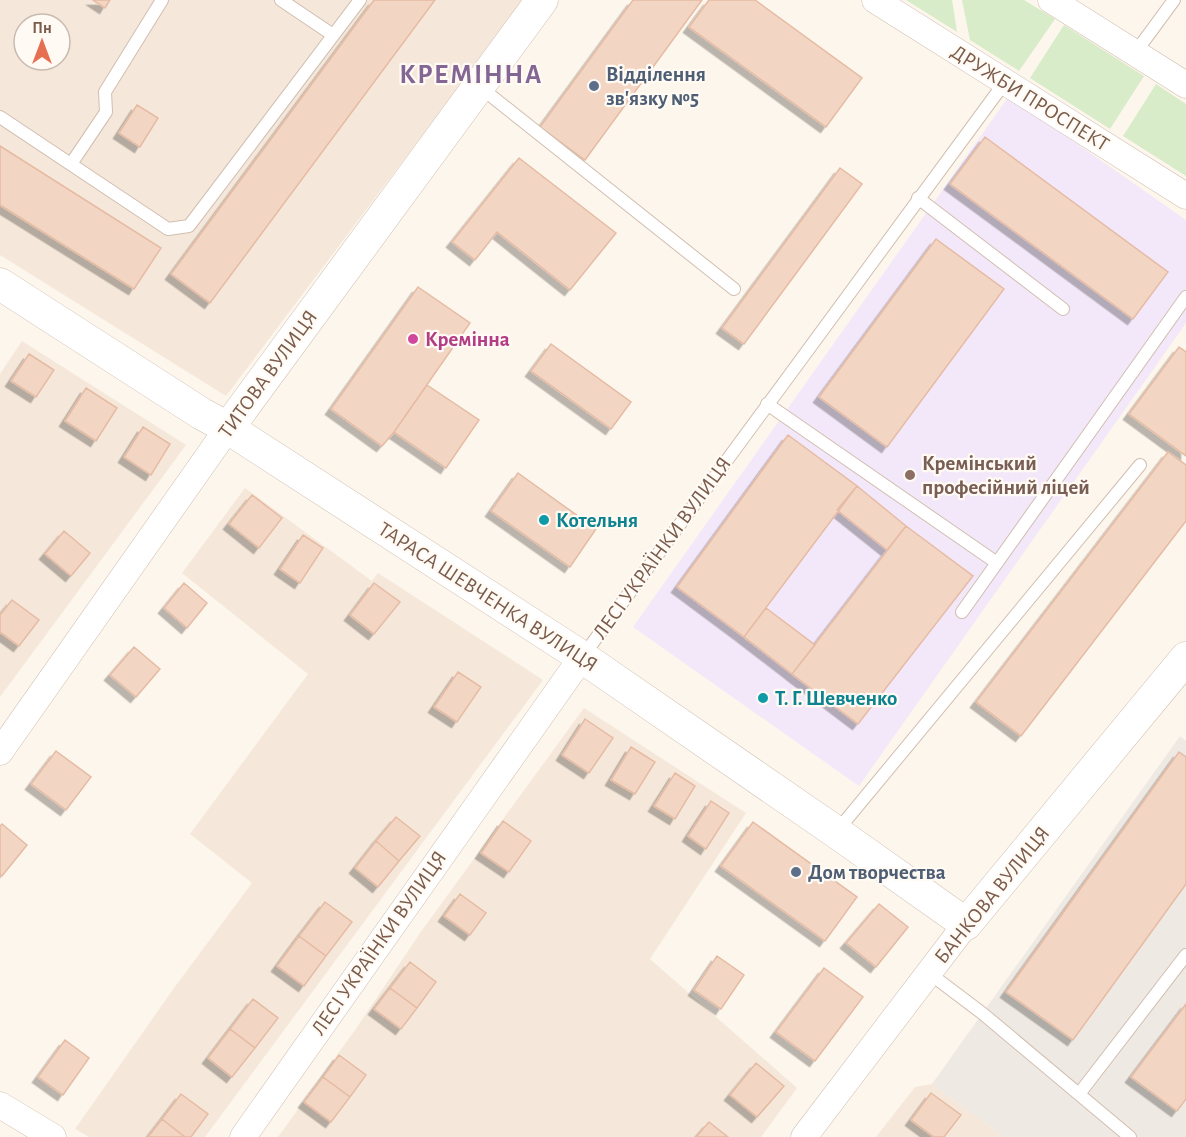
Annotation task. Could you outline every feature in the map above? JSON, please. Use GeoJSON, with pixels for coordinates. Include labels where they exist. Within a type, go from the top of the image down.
{"type":"FeatureCollection","features":[{"type":"Feature","properties":{"kind":"street","name":"ТИТОВА ВУЛИЦЯ"},"geometry":{"type":"LineString","coordinates":[[0,752],[228,428],[542,0]]}},
{"type":"Feature","properties":{"kind":"street","name":"ДРУЖБИ ПРОСПЕКТ"},"geometry":{"type":"LineString","coordinates":[[875,0],[1186,196]]}},
{"type":"Feature","properties":{"kind":"street"},"geometry":{"type":"LineString","coordinates":[[1051,0],[1186,86]]}},
{"type":"Feature","properties":{"kind":"street","name":"ТАРАСА ШЕВЧЕНКА ВУЛИЦЯ"},"geometry":{"type":"LineString","coordinates":[[0,284],[582,657],[966,924]]}},
{"type":"Feature","properties":{"kind":"street","name":"ЛЕСІ УКРАЇНКИ ВУЛИЦЯ"},"geometry":{"type":"LineString","coordinates":[[243,1137],[582,657]]}},
{"type":"Feature","properties":{"kind":"street","name":"БАНКОВА ВУЛИЦЯ"},"geometry":{"type":"LineString","coordinates":[[804,1137],[966,924],[1186,658]]}},
{"type":"Feature","properties":{"kind":"street"},"geometry":{"type":"LineString","coordinates":[[0,1105],[53,1137]]}},
{"type":"Feature","properties":{"kind":"lane"},"geometry":{"type":"LineString","coordinates":[[71,164],[106,112],[105,92],[162,0]]}},
{"type":"Feature","properties":{"kind":"lane"},"geometry":{"type":"LineString","coordinates":[[281,0],[333,35]]}},
{"type":"Feature","properties":{"kind":"lane"},"geometry":{"type":"LineString","coordinates":[[0,117],[168,229],[189,226],[360,0]]}},
{"type":"Feature","properties":{"kind":"lane"},"geometry":{"type":"LineString","coordinates":[[1135,53],[1174,0]]}},
{"type":"Feature","properties":{"kind":"lane","name":"ЛЕСІ УКРАЇНКИ ВУЛИЦЯ"},"geometry":{"type":"LineString","coordinates":[[582,657],[1005,82]]}},
{"type":"Feature","properties":{"kind":"lane"},"geometry":{"type":"LineString","coordinates":[[479,86],[734,288]]}},
{"type":"Feature","properties":{"kind":"lane"},"geometry":{"type":"LineString","coordinates":[[918,198],[1063,309]]}},
{"type":"Feature","properties":{"kind":"lane"},"geometry":{"type":"LineString","coordinates":[[962,612],[1186,297]]}},
{"type":"Feature","properties":{"kind":"lane"},"geometry":{"type":"LineString","coordinates":[[767,404],[997,562]]}},
{"type":"Feature","properties":{"kind":"lane"},"geometry":{"type":"LineString","coordinates":[[836,832],[1140,465]]}},
{"type":"Feature","properties":{"kind":"lane"},"geometry":{"type":"LineString","coordinates":[[1079,1094],[1186,955]]}},
{"type":"Feature","properties":{"kind":"lane"},"geometry":{"type":"LineString","coordinates":[[929,973],[982,1013],[1130,1137]]}},
{"type":"Feature","properties":{"kind":"shaded area"},"geometry":{"type":"Polygon","coordinates":[[[0,0],[524,0],[226,396],[0,255],[0,0]]]}},
{"type":"Feature","properties":{"kind":"shaded area","name":"Кремінський професійний ліцей"},"geometry":{"type":"Polygon","coordinates":[[[1009,96],[1186,220],[1186,323],[859,786],[633,627],[1009,96]]]}},
{"type":"Feature","properties":{"kind":"shaded area"},"geometry":{"type":"Polygon","coordinates":[[[22,341],[186,445],[0,697],[0,374],[22,341]]]}},
{"type":"Feature","properties":{"kind":"shaded area"},"geometry":{"type":"Polygon","coordinates":[[[245,488],[372,581],[378,573],[543,680],[205,1137],[89,1137],[75,1129],[174,988],[252,883],[190,834],[308,674],[182,573],[245,488]]]}},
{"type":"Feature","properties":{"kind":"shaded area"},"geometry":{"type":"Polygon","coordinates":[[[584,708],[746,813],[650,959],[797,1088],[761,1137],[278,1137],[355,1030],[420,933],[584,708]]]}},
{"type":"Feature","properties":{"kind":"shaded area"},"geometry":{"type":"Polygon","coordinates":[[[1180,736],[1186,741],[1186,1137],[1004,1137],[932,1084],[1180,736]]]}},
{"type":"Feature","properties":{"kind":"shaded area"},"geometry":{"type":"Polygon","coordinates":[[[932,1084],[1004,1137],[876,1137],[915,1087],[932,1084]]]}},
{"type":"Feature","properties":{"kind":"green space"},"geometry":{"type":"Polygon","coordinates":[[[906,0],[952,0],[957,32],[906,0]]]}},
{"type":"Feature","properties":{"kind":"green space"},"geometry":{"type":"Polygon","coordinates":[[[962,0],[1024,0],[1055,19],[1019,71],[970,40],[962,0]]]}},
{"type":"Feature","properties":{"kind":"green space"},"geometry":{"type":"Polygon","coordinates":[[[1064,25],[1144,76],[1110,129],[1030,78],[1064,25]]]}},
{"type":"Feature","properties":{"kind":"green space"},"geometry":{"type":"Polygon","coordinates":[[[1156,84],[1186,104],[1186,176],[1123,136],[1156,84]]]}},
{"type":"Feature","properties":{"kind":"building"},"geometry":{"type":"Polygon","coordinates":[[[93,0],[110,0],[105,8],[93,0]]]}},
{"type":"Feature","properties":{"kind":"building"},"geometry":{"type":"Polygon","coordinates":[[[374,0],[435,0],[210,303],[171,274],[374,0]]]}},
{"type":"Feature","properties":{"kind":"building"},"geometry":{"type":"Polygon","coordinates":[[[633,0],[702,0],[585,160],[540,127],[633,0]]]}},
{"type":"Feature","properties":{"kind":"building"},"geometry":{"type":"Polygon","coordinates":[[[709,0],[755,0],[862,78],[826,127],[689,27],[709,0]]]}},
{"type":"Feature","properties":{"kind":"building"},"geometry":{"type":"Polygon","coordinates":[[[137,105],[158,118],[140,147],[119,133],[137,105]]]}},
{"type":"Feature","properties":{"kind":"building"},"geometry":{"type":"Polygon","coordinates":[[[985,137],[1168,272],[1133,319],[950,184],[985,137]]]}},
{"type":"Feature","properties":{"kind":"building"},"geometry":{"type":"Polygon","coordinates":[[[0,146],[161,248],[134,289],[0,205],[0,146]]]}},
{"type":"Feature","properties":{"kind":"building"},"geometry":{"type":"Polygon","coordinates":[[[519,158],[616,233],[570,290],[497,232],[475,260],[452,242],[519,158]]]}},
{"type":"Feature","properties":{"kind":"building"},"geometry":{"type":"Polygon","coordinates":[[[840,168],[862,184],[744,344],[722,328],[840,168]]]}},
{"type":"Feature","properties":{"kind":"building"},"geometry":{"type":"Polygon","coordinates":[[[936,239],[1004,289],[887,447],[819,397],[936,239]]]}},
{"type":"Feature","properties":{"kind":"building"},"geometry":{"type":"Polygon","coordinates":[[[418,287],[470,323],[382,446],[331,409],[418,287]]]}},
{"type":"Feature","properties":{"kind":"building"},"geometry":{"type":"Polygon","coordinates":[[[551,344],[631,402],[611,429],[531,371],[551,344]]]}},
{"type":"Feature","properties":{"kind":"building"},"geometry":{"type":"Polygon","coordinates":[[[1179,347],[1186,352],[1186,456],[1129,414],[1179,347]]]}},
{"type":"Feature","properties":{"kind":"building"},"geometry":{"type":"Polygon","coordinates":[[[29,354],[54,370],[36,397],[11,381],[29,354]]]}},
{"type":"Feature","properties":{"kind":"building"},"geometry":{"type":"Polygon","coordinates":[[[427,385],[479,420],[446,468],[394,432],[427,385]]]}},
{"type":"Feature","properties":{"kind":"building"},"geometry":{"type":"Polygon","coordinates":[[[86,388],[117,408],[96,441],[65,421],[86,388]]]}},
{"type":"Feature","properties":{"kind":"building"},"geometry":{"type":"Polygon","coordinates":[[[143,427],[170,444],[151,475],[124,457],[143,427]]]}},
{"type":"Feature","properties":{"kind":"building"},"geometry":{"type":"Polygon","coordinates":[[[788,435],[857,486],[744,637],[677,587],[788,435]]]}},
{"type":"Feature","properties":{"kind":"building"},"geometry":{"type":"Polygon","coordinates":[[[1168,452],[1186,465],[1186,521],[1021,736],[976,702],[1168,452]]]}},
{"type":"Feature","properties":{"kind":"building","name":"Котельня"},"geometry":{"type":"Polygon","coordinates":[[[518,473],[596,529],[570,567],[491,511],[518,473]]]}},
{"type":"Feature","properties":{"kind":"building"},"geometry":{"type":"Polygon","coordinates":[[[857,486],[906,526],[887,550],[837,510],[857,486]]]}},
{"type":"Feature","properties":{"kind":"building"},"geometry":{"type":"Polygon","coordinates":[[[252,495],[282,518],[259,548],[229,524],[252,495]]]}},
{"type":"Feature","properties":{"kind":"building"},"geometry":{"type":"Polygon","coordinates":[[[906,526],[973,576],[858,724],[792,674],[906,526]]]}},
{"type":"Feature","properties":{"kind":"building"},"geometry":{"type":"Polygon","coordinates":[[[64,531],[90,553],[71,576],[45,554],[64,531]]]}},
{"type":"Feature","properties":{"kind":"building"},"geometry":{"type":"Polygon","coordinates":[[[303,535],[323,548],[300,583],[280,569],[303,535]]]}},
{"type":"Feature","properties":{"kind":"building"},"geometry":{"type":"Polygon","coordinates":[[[184,583],[207,603],[187,628],[164,608],[184,583]]]}},
{"type":"Feature","properties":{"kind":"building"},"geometry":{"type":"Polygon","coordinates":[[[374,583],[400,602],[374,634],[350,615],[374,583]]]}},
{"type":"Feature","properties":{"kind":"building"},"geometry":{"type":"Polygon","coordinates":[[[12,600],[39,620],[19,646],[0,632],[0,615],[12,600]]]}},
{"type":"Feature","properties":{"kind":"building"},"geometry":{"type":"Polygon","coordinates":[[[766,608],[815,645],[792,674],[744,637],[766,608]]]}},
{"type":"Feature","properties":{"kind":"building"},"geometry":{"type":"Polygon","coordinates":[[[134,647],[160,669],[136,697],[110,675],[134,647]]]}},
{"type":"Feature","properties":{"kind":"building"},"geometry":{"type":"Polygon","coordinates":[[[458,672],[481,687],[457,722],[434,707],[458,672]]]}},
{"type":"Feature","properties":{"kind":"building"},"geometry":{"type":"Polygon","coordinates":[[[585,719],[613,738],[589,773],[562,755],[585,719]]]}},
{"type":"Feature","properties":{"kind":"building"},"geometry":{"type":"Polygon","coordinates":[[[631,747],[655,762],[635,794],[611,780],[631,747]]]}},
{"type":"Feature","properties":{"kind":"building"},"geometry":{"type":"Polygon","coordinates":[[[56,751],[91,777],[66,810],[31,784],[56,751]]]}},
{"type":"Feature","properties":{"kind":"building"},"geometry":{"type":"Polygon","coordinates":[[[1179,752],[1186,757],[1186,884],[1073,1040],[1006,992],[1179,752]]]}},
{"type":"Feature","properties":{"kind":"building"},"geometry":{"type":"Polygon","coordinates":[[[675,773],[695,786],[675,819],[654,806],[675,773]]]}},
{"type":"Feature","properties":{"kind":"building"},"geometry":{"type":"Polygon","coordinates":[[[711,801],[729,813],[706,849],[688,836],[711,801]]]}},
{"type":"Feature","properties":{"kind":"building"},"geometry":{"type":"Polygon","coordinates":[[[396,817],[420,836],[399,861],[376,841],[396,817]]]}},
{"type":"Feature","properties":{"kind":"building"},"geometry":{"type":"Polygon","coordinates":[[[503,821],[531,841],[509,872],[481,853],[503,821]]]}},
{"type":"Feature","properties":{"kind":"building"},"geometry":{"type":"Polygon","coordinates":[[[753,822],[857,897],[825,941],[721,866],[753,822]]]}},
{"type":"Feature","properties":{"kind":"building"},"geometry":{"type":"Polygon","coordinates":[[[2,824],[27,845],[2,876],[0,874],[0,826],[2,824]]]}},
{"type":"Feature","properties":{"kind":"building"},"geometry":{"type":"Polygon","coordinates":[[[376,841],[399,861],[378,887],[355,868],[376,841]]]}},
{"type":"Feature","properties":{"kind":"building"},"geometry":{"type":"Polygon","coordinates":[[[460,894],[486,913],[470,935],[444,916],[460,894]]]}},
{"type":"Feature","properties":{"kind":"building"},"geometry":{"type":"Polygon","coordinates":[[[325,902],[352,922],[326,956],[299,936],[325,902]]]}},
{"type":"Feature","properties":{"kind":"building"},"geometry":{"type":"Polygon","coordinates":[[[879,904],[908,927],[876,967],[846,943],[879,904]]]}},
{"type":"Feature","properties":{"kind":"building"},"geometry":{"type":"Polygon","coordinates":[[[299,936],[326,956],[304,986],[277,966],[299,936]]]}},
{"type":"Feature","properties":{"kind":"building"},"geometry":{"type":"Polygon","coordinates":[[[717,956],[744,975],[721,1009],[694,990],[717,956]]]}},
{"type":"Feature","properties":{"kind":"building"},"geometry":{"type":"Polygon","coordinates":[[[410,962],[436,982],[417,1008],[390,988],[410,962]]]}},
{"type":"Feature","properties":{"kind":"building"},"geometry":{"type":"Polygon","coordinates":[[[824,968],[863,997],[815,1061],[776,1032],[824,968]]]}},
{"type":"Feature","properties":{"kind":"building"},"geometry":{"type":"Polygon","coordinates":[[[390,988],[417,1008],[401,1029],[374,1009],[390,988]]]}},
{"type":"Feature","properties":{"kind":"building"},"geometry":{"type":"Polygon","coordinates":[[[253,999],[278,1018],[255,1048],[230,1029],[253,999]]]}},
{"type":"Feature","properties":{"kind":"building"},"geometry":{"type":"Polygon","coordinates":[[[1186,1004],[1186,1099],[1177,1111],[1131,1077],[1186,1004]]]}},
{"type":"Feature","properties":{"kind":"building"},"geometry":{"type":"Polygon","coordinates":[[[230,1029],[255,1048],[232,1077],[208,1058],[230,1029]]]}},
{"type":"Feature","properties":{"kind":"building"},"geometry":{"type":"Polygon","coordinates":[[[65,1040],[89,1058],[63,1095],[38,1077],[65,1040]]]}},
{"type":"Feature","properties":{"kind":"building"},"geometry":{"type":"Polygon","coordinates":[[[339,1055],[366,1075],[350,1097],[323,1077],[339,1055]]]}},
{"type":"Feature","properties":{"kind":"building"},"geometry":{"type":"Polygon","coordinates":[[[756,1063],[784,1086],[757,1117],[730,1095],[756,1063]]]}},
{"type":"Feature","properties":{"kind":"building"},"geometry":{"type":"Polygon","coordinates":[[[323,1077],[350,1097],[331,1122],[304,1102],[323,1077]]]}},
{"type":"Feature","properties":{"kind":"building"},"geometry":{"type":"Polygon","coordinates":[[[931,1093],[961,1115],[944,1137],[934,1137],[911,1120],[931,1093]]]}},
{"type":"Feature","properties":{"kind":"building"},"geometry":{"type":"Polygon","coordinates":[[[181,1094],[208,1114],[191,1137],[185,1137],[162,1119],[181,1094]]]}},
{"type":"Feature","properties":{"kind":"building"},"geometry":{"type":"Polygon","coordinates":[[[162,1119],[185,1137],[148,1137],[162,1119]]]}},
{"type":"Feature","properties":{"kind":"building"},"geometry":{"type":"Polygon","coordinates":[[[709,1122],[728,1137],[696,1137],[709,1122]]]}},
{"type":"Feature","properties":{"kind":"place","name":"Відділення зв'язку №5"},"geometry":{"type":"Point","coordinates":[594,86]}},
{"type":"Feature","properties":{"kind":"place","name":"Кремінна"},"geometry":{"type":"Point","coordinates":[413,339]}},
{"type":"Feature","properties":{"kind":"place","name":"Кремінський професійний ліцей"},"geometry":{"type":"Point","coordinates":[910,475]}},
{"type":"Feature","properties":{"kind":"place","name":"Котельня"},"geometry":{"type":"Point","coordinates":[544,520]}},
{"type":"Feature","properties":{"kind":"place","name":"Т. Г. Шевченко"},"geometry":{"type":"Point","coordinates":[763,698]}},
{"type":"Feature","properties":{"kind":"place","name":"Дом творчества"},"geometry":{"type":"Point","coordinates":[796,872]}},
{"type":"Feature","properties":{"kind":"district","name":"КРЕМІННА"},"geometry":{"type":"Point","coordinates":[471,74]}}]}
